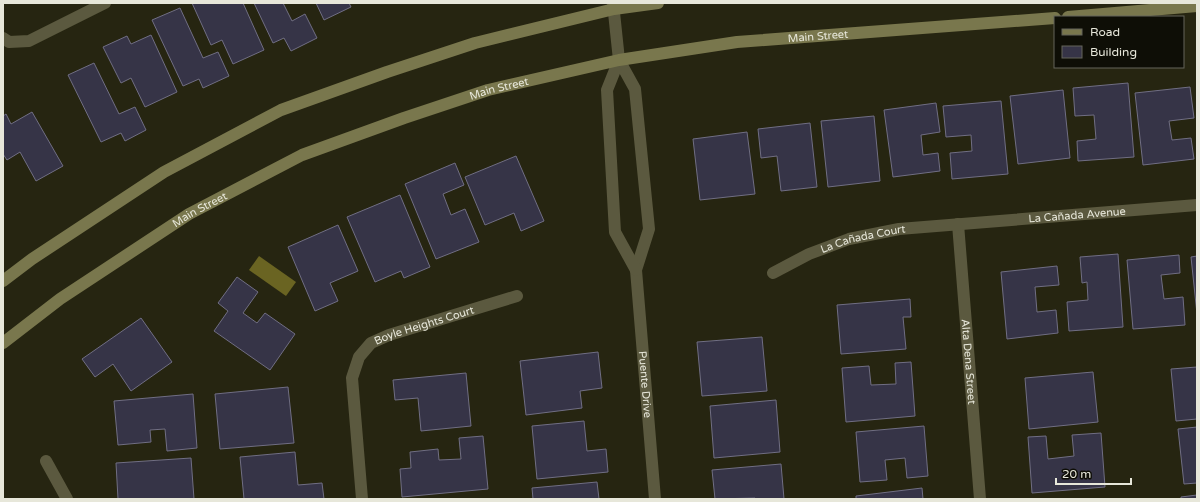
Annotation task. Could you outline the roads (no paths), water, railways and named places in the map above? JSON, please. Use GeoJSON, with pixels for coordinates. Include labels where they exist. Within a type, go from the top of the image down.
{"type":"FeatureCollection","features":[{"type":"Feature","properties":{"kind":"street"},"geometry":{"type":"LineString","coordinates":[[6,40],[29,41],[104,3]]}},
{"type":"Feature","properties":{"kind":"street"},"geometry":{"type":"LineString","coordinates":[[3,281],[32,259],[164,172],[281,110],[387,72],[475,43],[613,6],[658,3]]}},
{"type":"Feature","properties":{"kind":"street","name":"Puente Drive"},"geometry":{"type":"LineString","coordinates":[[613,6],[619,60],[636,89],[649,229],[636,270],[655,499]]}},
{"type":"Feature","properties":{"kind":"street"},"geometry":{"type":"LineString","coordinates":[[1080,16],[1197,6]]}},
{"type":"Feature","properties":{"kind":"street","name":"Main Street"},"geometry":{"type":"LineString","coordinates":[[3,344],[60,299],[189,214],[302,155],[404,118],[488,90],[619,60],[737,42],[1054,18]]}},
{"type":"Feature","properties":{"kind":"street","name":"Puente Drive"},"geometry":{"type":"LineString","coordinates":[[619,60],[607,90],[615,232],[636,270]]}},
{"type":"Feature","properties":{"kind":"street","name":"La Cañada Avenue"},"geometry":{"type":"LineString","coordinates":[[958,224],[1197,205]]}},
{"type":"Feature","properties":{"kind":"street","name":"La Cañada Court"},"geometry":{"type":"LineString","coordinates":[[773,274],[809,254],[849,239],[899,228],[958,224]]}},
{"type":"Feature","properties":{"kind":"street","name":"Alta Dena Street"},"geometry":{"type":"LineString","coordinates":[[958,224],[980,499]]}},
{"type":"Feature","properties":{"kind":"street","name":"Boyle Heights Court"},"geometry":{"type":"LineString","coordinates":[[362,499],[352,378],[359,357],[371,343],[389,335],[517,296]]}},
{"type":"Feature","properties":{"kind":"street"},"geometry":{"type":"LineString","coordinates":[[46,461],[67,499]]}}]}
